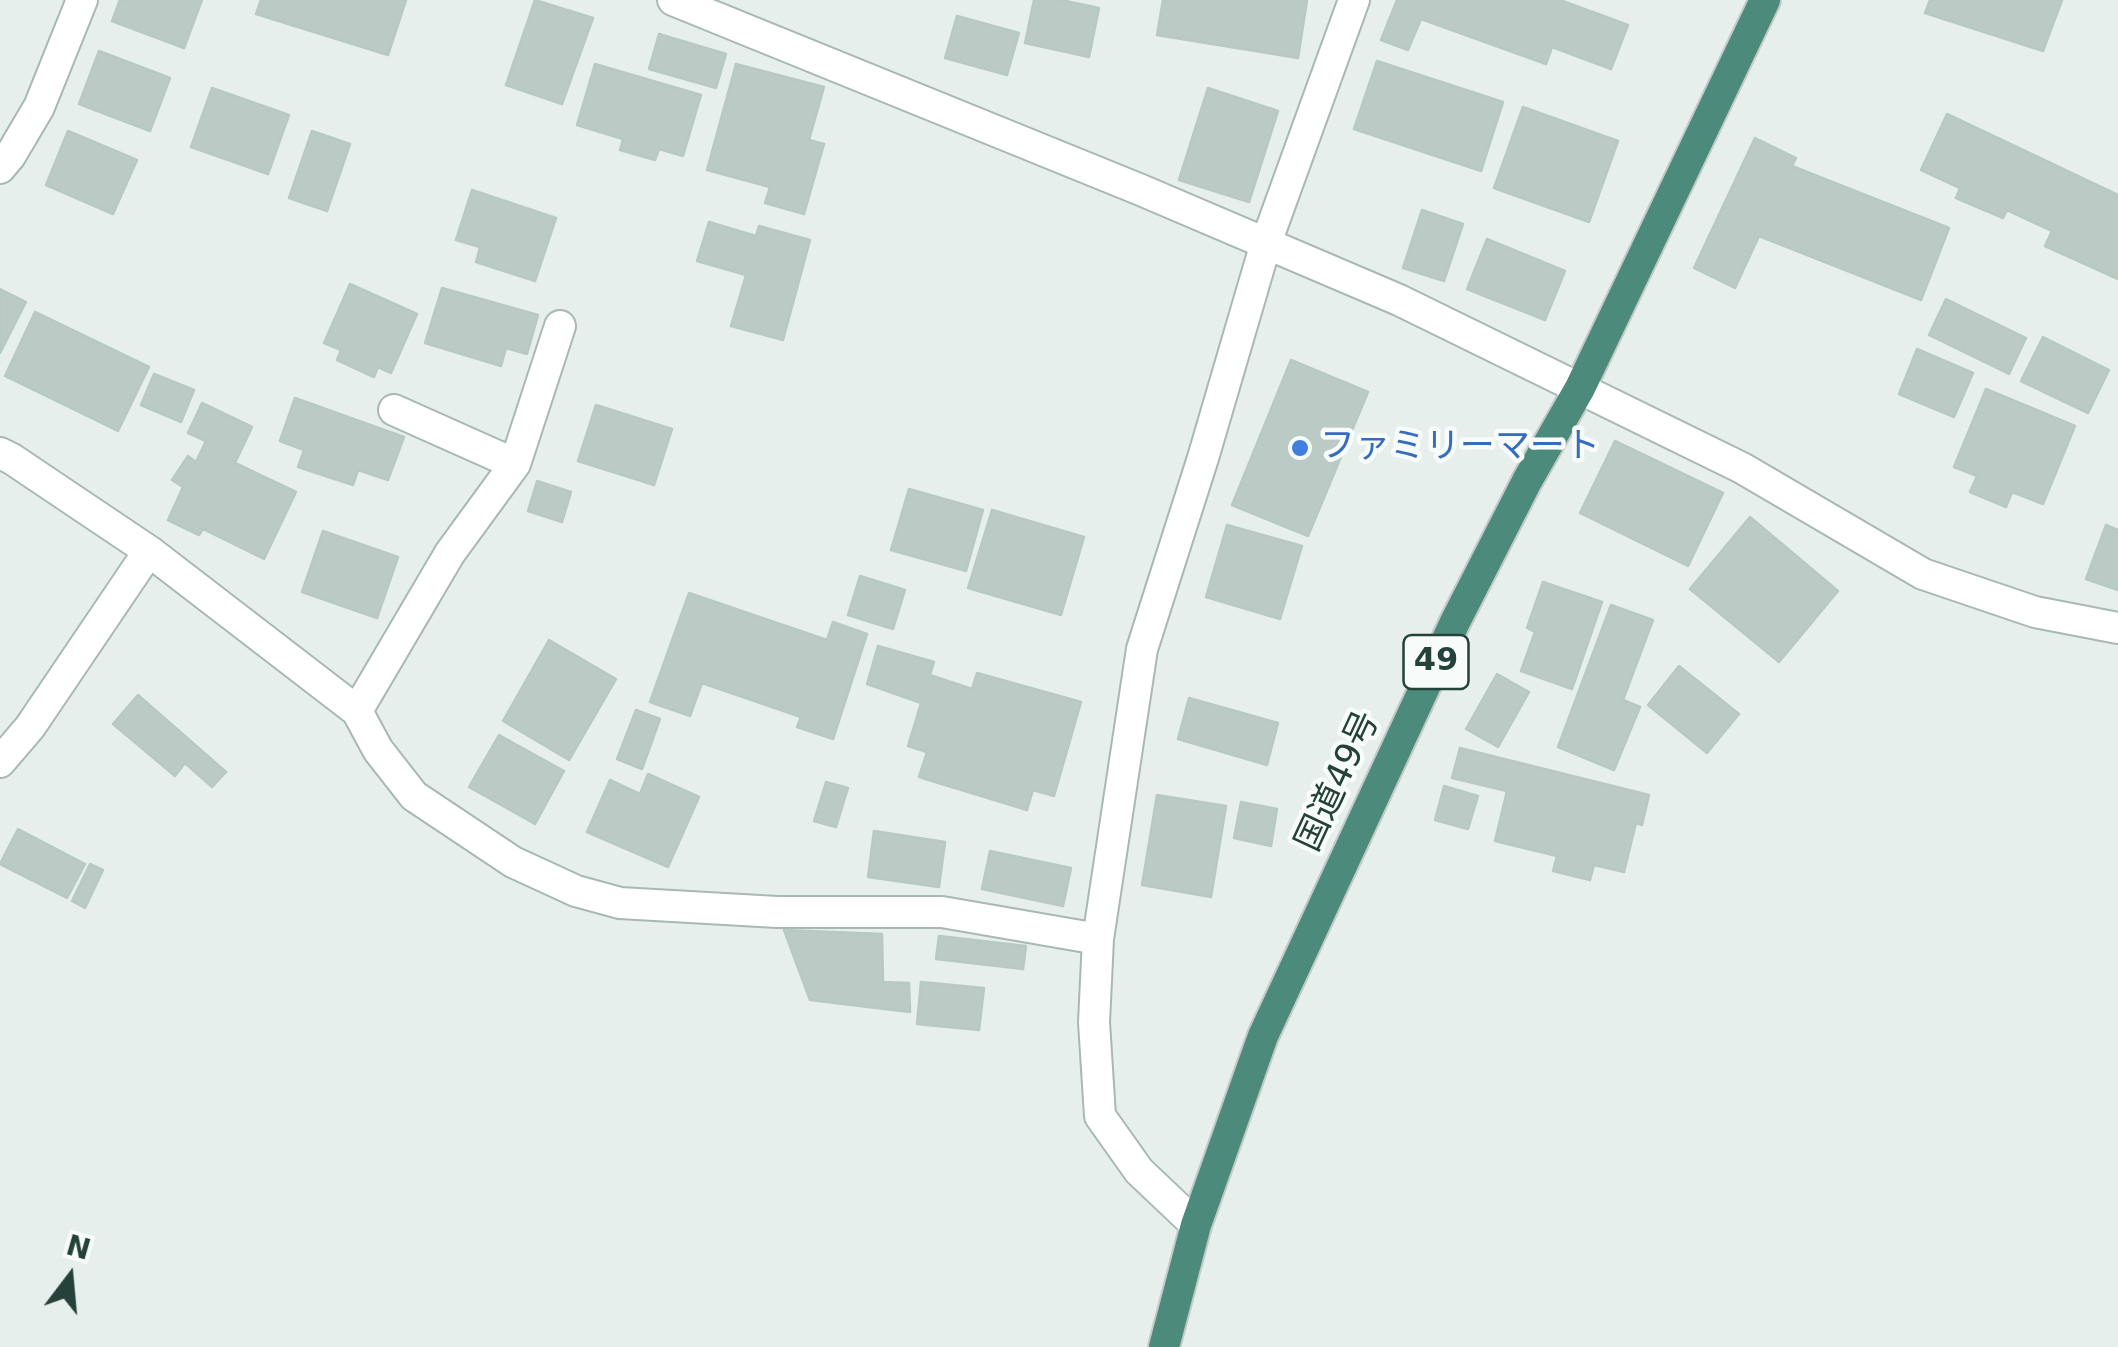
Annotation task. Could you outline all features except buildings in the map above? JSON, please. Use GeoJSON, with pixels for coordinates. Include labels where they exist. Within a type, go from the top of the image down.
{"type":"FeatureCollection","features":[{"type":"Feature","properties":{"kind":"highway","name":"国道49号"},"geometry":{"type":"LineString","coordinates":[[1164,1347],[1196,1225],[1263,1036],[1455,622],[1580,388],[1765,0]]}},
{"type":"Feature","properties":{"kind":"street"},"geometry":{"type":"LineString","coordinates":[[0,168],[39,107],[82,0]]}},
{"type":"Feature","properties":{"kind":"street"},"geometry":{"type":"LineString","coordinates":[[1196,1225],[1139,1171],[1100,1116],[1094,1022],[1098,939],[1142,649],[1266,243],[1354,0]]}},
{"type":"Feature","properties":{"kind":"street"},"geometry":{"type":"LineString","coordinates":[[683,2],[1399,300],[1742,468],[1923,574],[2035,612],[2118,628]]}},
{"type":"Feature","properties":{"kind":"street"},"geometry":{"type":"LineString","coordinates":[[357,710],[450,553],[515,464],[560,326]]}},
{"type":"Feature","properties":{"kind":"street"},"geometry":{"type":"LineString","coordinates":[[394,410],[515,464]]}},
{"type":"Feature","properties":{"kind":"street"},"geometry":{"type":"LineString","coordinates":[[0,453],[148,551],[357,710],[378,750],[414,796],[513,862],[576,891],[620,903],[777,912],[942,912],[1098,939]]}},
{"type":"Feature","properties":{"kind":"street"},"geometry":{"type":"LineString","coordinates":[[0,762],[30,727],[148,551]]}},
{"type":"Feature","properties":{"kind":"place","name":"ファミリーマート"},"geometry":{"type":"Point","coordinates":[1300,448]}}]}
